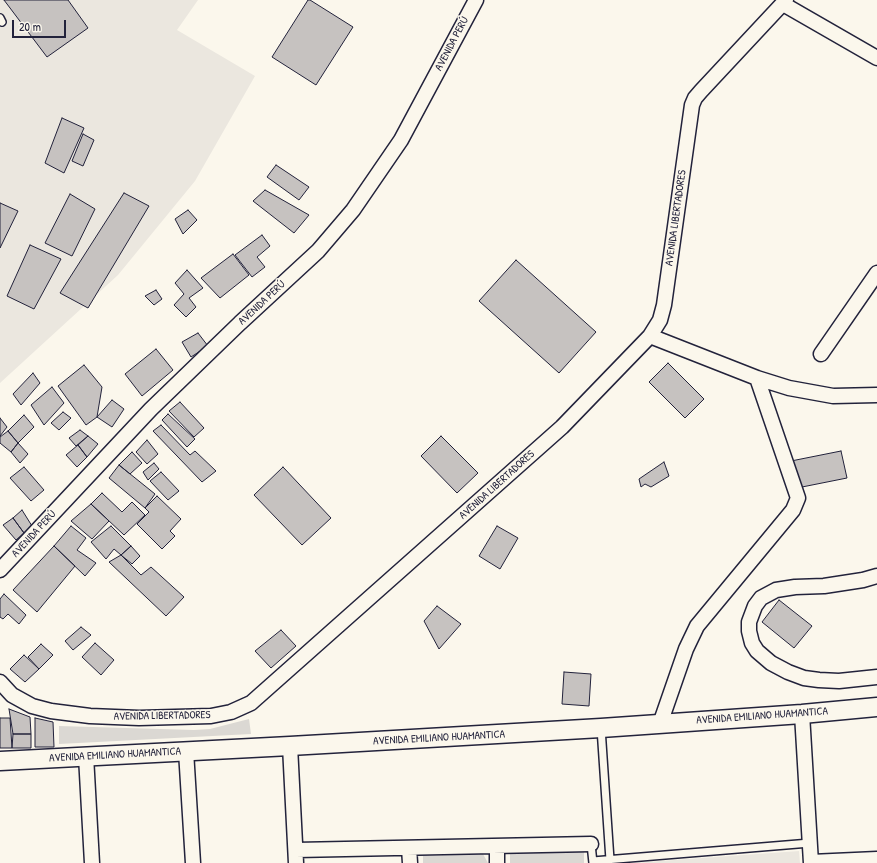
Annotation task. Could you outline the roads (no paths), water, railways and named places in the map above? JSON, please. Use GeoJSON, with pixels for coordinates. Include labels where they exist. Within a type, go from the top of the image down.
{"type":"FeatureCollection","features":[{"type":"Feature","properties":{"kind":"street","name":"AVENIDA PERÚ"},"geometry":{"type":"LineString","coordinates":[[0,570],[152,409],[240,323],[318,251],[348,216],[401,140],[476,0]]}},
{"type":"Feature","properties":{"kind":"street"},"geometry":{"type":"LineString","coordinates":[[784,2],[877,58]]}},
{"type":"Feature","properties":{"kind":"street","name":"AVENIDA LIBERTADORES"},"geometry":{"type":"LineString","coordinates":[[0,682],[12,695],[32,706],[51,711],[90,716],[139,718],[210,716],[231,712],[251,703],[562,427],[650,336],[660,320],[664,304],[692,105],[695,98],[701,91],[784,2]]}},
{"type":"Feature","properties":{"kind":"street"},"geometry":{"type":"LineString","coordinates":[[821,354],[877,272]]}},
{"type":"Feature","properties":{"kind":"street"},"geometry":{"type":"LineString","coordinates":[[650,336],[757,378],[790,388],[833,396],[877,395]]}},
{"type":"Feature","properties":{"kind":"street"},"geometry":{"type":"LineString","coordinates":[[660,724],[686,649],[697,626],[793,510],[798,498],[757,378]]}},
{"type":"Feature","properties":{"kind":"street"},"geometry":{"type":"LineString","coordinates":[[877,576],[863,580],[824,586],[795,587],[776,590],[761,598],[754,606],[749,622],[749,631],[752,643],[757,651],[771,663],[804,678],[839,681],[877,677]]}},
{"type":"Feature","properties":{"kind":"street","name":"AVENIDA EMILIANO HUAMANTICA"},"geometry":{"type":"LineString","coordinates":[[0,761],[601,728],[802,714],[877,707]]}},
{"type":"Feature","properties":{"kind":"street"},"geometry":{"type":"LineString","coordinates":[[802,714],[811,863],[877,859]]}},
{"type":"Feature","properties":{"kind":"street"},"geometry":{"type":"LineString","coordinates":[[290,746],[296,857],[409,848],[591,844]]}},
{"type":"Feature","properties":{"kind":"street"},"geometry":{"type":"LineString","coordinates":[[186,751],[193,863]]}},
{"type":"Feature","properties":{"kind":"street"},"geometry":{"type":"LineString","coordinates":[[86,756],[92,863]]}},
{"type":"Feature","properties":{"kind":"street"},"geometry":{"type":"LineString","coordinates":[[497,846],[497,863]]}},
{"type":"Feature","properties":{"kind":"street"},"geometry":{"type":"LineString","coordinates":[[409,848],[410,863]]}},
{"type":"Feature","properties":{"kind":"lane"},"geometry":{"type":"LineString","coordinates":[[601,728],[610,860]]}},
{"type":"Feature","properties":{"kind":"lane"},"geometry":{"type":"LineString","coordinates":[[591,844],[593,862],[810,843]]}}]}
